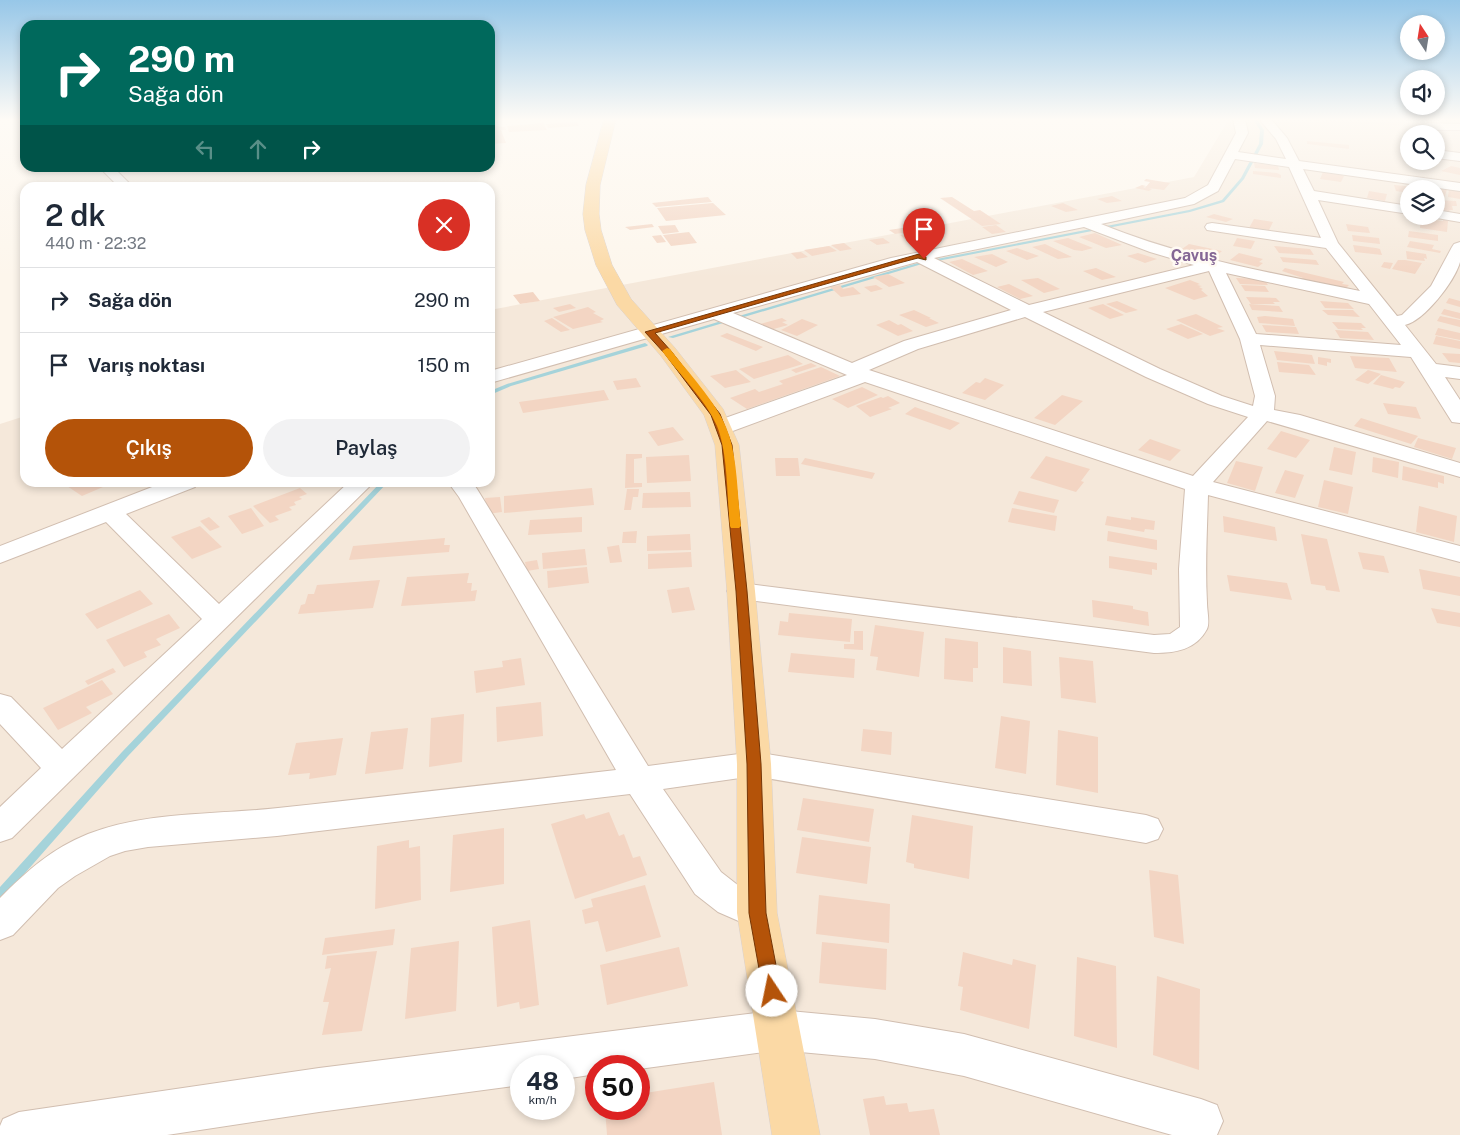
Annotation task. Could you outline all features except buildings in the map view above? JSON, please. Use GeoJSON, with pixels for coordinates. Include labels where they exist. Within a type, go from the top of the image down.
{"type":"FeatureCollection","features":[{"type":"Feature","properties":{"kind":"main road"},"geometry":{"type":"LineString","coordinates":[[596,172],[593,185],[591,214],[593,230],[612,284],[623,301],[668,352],[709,406],[722,427],[729,461],[742,591],[754,764],[757,913],[796,1135]]}},
{"type":"Feature","properties":{"kind":"street"},"geometry":{"type":"LineString","coordinates":[[111,172],[122,182]]}},
{"type":"Feature","properties":{"kind":"street"},"geometry":{"type":"LineString","coordinates":[[495,376],[716,313],[926,260],[1092,226],[1175,205],[1199,197],[1213,188],[1226,172]]}},
{"type":"Feature","properties":{"kind":"street"},"geometry":{"type":"LineString","coordinates":[[1298,172],[1331,244],[1430,369],[1460,417]]}},
{"type":"Feature","properties":{"kind":"street"},"geometry":{"type":"LineString","coordinates":[[1388,172],[1424,175],[1460,187]]}},
{"type":"Feature","properties":{"kind":"street"},"geometry":{"type":"LineString","coordinates":[[1308,194],[1400,209]]}},
{"type":"Feature","properties":{"kind":"street"},"geometry":{"type":"LineString","coordinates":[[1445,216],[1460,218]]}},
{"type":"Feature","properties":{"kind":"street"},"geometry":{"type":"LineString","coordinates":[[1092,226],[1173,254],[1214,265],[1377,300]]}},
{"type":"Feature","properties":{"kind":"street"},"geometry":{"type":"LineString","coordinates":[[1212,227],[1331,244]]}},
{"type":"Feature","properties":{"kind":"street"},"geometry":{"type":"LineString","coordinates":[[1392,322],[1408,319],[1438,288],[1455,268],[1460,247]]}},
{"type":"Feature","properties":{"kind":"street"},"geometry":{"type":"LineString","coordinates":[[926,260],[1153,373],[1197,392],[1240,408],[1460,470]]}},
{"type":"Feature","properties":{"kind":"street"},"geometry":{"type":"LineString","coordinates":[[722,427],[858,372],[911,345],[1027,311],[1214,265]]}},
{"type":"Feature","properties":{"kind":"street"},"geometry":{"type":"LineString","coordinates":[[742,591],[1154,644],[1171,644],[1183,640],[1191,634],[1194,627],[1192,569],[1197,485],[1263,413],[1265,396],[1249,339],[1214,265]]}},
{"type":"Feature","properties":{"kind":"street"},"geometry":{"type":"LineString","coordinates":[[716,313],[858,372],[1197,485],[1460,554]]}},
{"type":"Feature","properties":{"kind":"street"},"geometry":{"type":"LineString","coordinates":[[1249,339],[1416,352]]}},
{"type":"Feature","properties":{"kind":"street"},"geometry":{"type":"LineString","coordinates":[[1430,369],[1460,372]]}},
{"type":"Feature","properties":{"kind":"street"},"geometry":{"type":"LineString","coordinates":[[0,555],[174,487]]}},
{"type":"Feature","properties":{"kind":"street"},"geometry":{"type":"LineString","coordinates":[[0,828],[358,487]]}},
{"type":"Feature","properties":{"kind":"street"},"geometry":{"type":"LineString","coordinates":[[463,487],[639,780],[708,883],[729,901],[757,913]]}},
{"type":"Feature","properties":{"kind":"street"},"geometry":{"type":"LineString","coordinates":[[110,512],[219,620]]}},
{"type":"Feature","properties":{"kind":"street"},"geometry":{"type":"LineString","coordinates":[[0,705],[62,769]]}},
{"type":"Feature","properties":{"kind":"street"},"geometry":{"type":"LineString","coordinates":[[0,923],[45,877],[80,854],[125,837],[148,833],[278,822],[639,780],[754,764],[1146,829]]}},
{"type":"Feature","properties":{"kind":"street"},"geometry":{"type":"LineString","coordinates":[[19,1135],[319,1090],[779,1030],[875,1039],[964,1055],[1201,1121]]}},
{"type":"Feature","properties":{"kind":"shaded area"},"geometry":{"type":"Polygon","coordinates":[[[1197,172],[1460,172],[1460,1135],[0,1135],[0,424],[20,418],[20,487],[495,487],[495,309],[1194,177],[1197,172]]]}},
{"type":"Feature","properties":{"kind":"waterway"},"geometry":{"type":"LineString","coordinates":[[742,316],[921,263],[1190,211],[1223,201],[1246,172]]}},
{"type":"Feature","properties":{"kind":"waterway"},"geometry":{"type":"LineString","coordinates":[[671,337],[720,323]]}},
{"type":"Feature","properties":{"kind":"waterway"},"geometry":{"type":"LineString","coordinates":[[495,391],[509,385],[645,345]]}},
{"type":"Feature","properties":{"kind":"waterway"},"geometry":{"type":"LineString","coordinates":[[0,894],[125,754],[380,487]]}},
{"type":"Feature","properties":{"kind":"slow traffic"},"geometry":{"type":"LineString","coordinates":[[667,351],[715,414],[722,427],[727,445],[735,526]]}},
{"type":"Feature","properties":{"kind":"district","name":"Çavuş"},"geometry":{"type":"Point","coordinates":[1194,255]}},
{"type":"Feature","properties":{"kind":"route"},"geometry":{"type":"LineString","coordinates":[[772,991],[757,913],[754,764],[742,591],[727,445],[722,427],[715,414],[668,352],[649,332],[897,261],[919,256],[924,259]]}}]}
